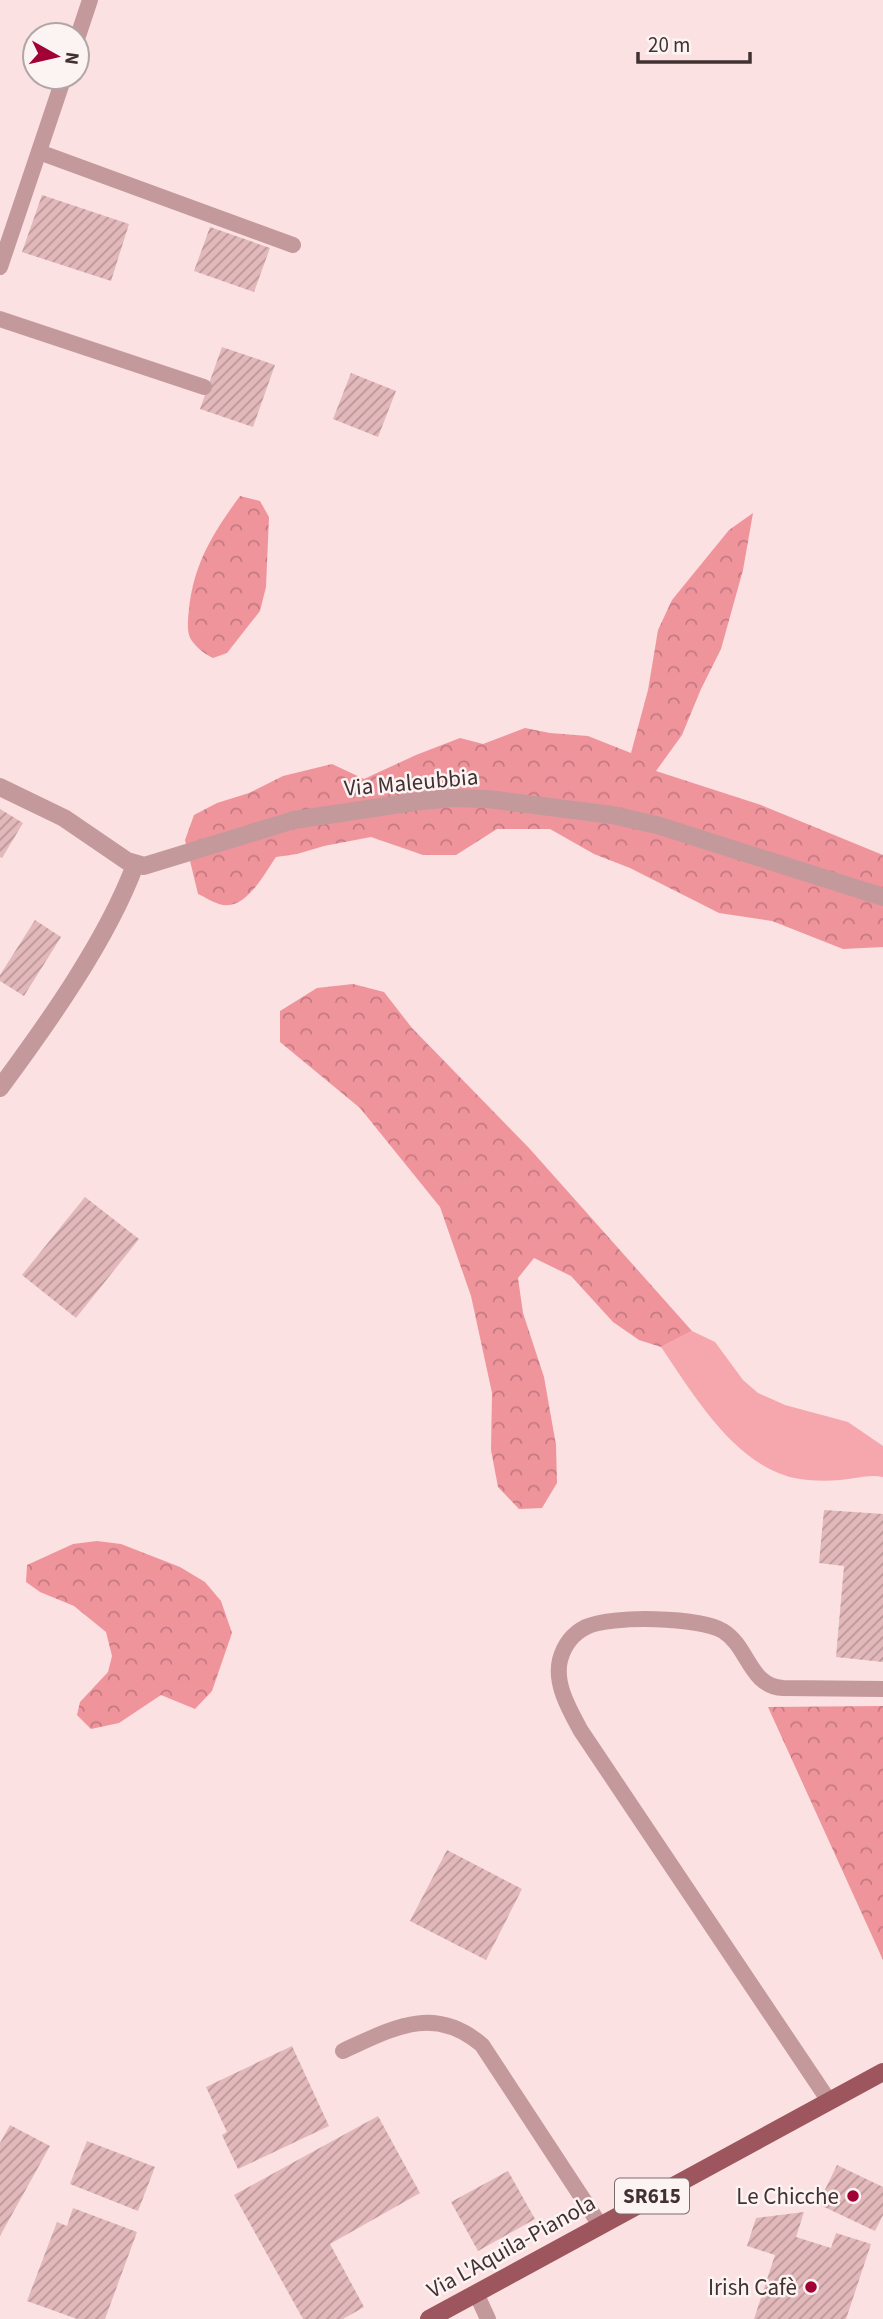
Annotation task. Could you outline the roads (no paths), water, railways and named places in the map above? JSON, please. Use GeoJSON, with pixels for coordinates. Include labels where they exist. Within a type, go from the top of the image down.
{"type":"FeatureCollection","features":[{"type":"Feature","properties":{"kind":"main road","name":"Via L'Aquila-Pianola"},"geometry":{"type":"LineString","coordinates":[[429,2319],[881,2074]]}},
{"type":"Feature","properties":{"kind":"street"},"geometry":{"type":"LineString","coordinates":[[0,787],[64,818],[135,864],[124,893],[89,956],[33,1044],[0,1088]]}},
{"type":"Feature","properties":{"kind":"street","name":"Via Maleubbia"},"geometry":{"type":"LineString","coordinates":[[135,864],[150,865],[294,820],[414,802],[451,798],[488,799],[612,814],[713,842],[883,897]]}},
{"type":"Feature","properties":{"kind":"lane"},"geometry":{"type":"LineString","coordinates":[[83,21],[90,0]]}},
{"type":"Feature","properties":{"kind":"lane"},"geometry":{"type":"LineString","coordinates":[[0,267],[59,91]]}},
{"type":"Feature","properties":{"kind":"lane"},"geometry":{"type":"LineString","coordinates":[[39,152],[293,244]]}},
{"type":"Feature","properties":{"kind":"lane"},"geometry":{"type":"LineString","coordinates":[[0,319],[204,387]]}},
{"type":"Feature","properties":{"kind":"lane"},"geometry":{"type":"LineString","coordinates":[[829,2101],[581,1731],[565,1697],[559,1664],[570,1639],[595,1623],[626,1619],[675,1621],[707,1625],[724,1632],[736,1644],[761,1681],[770,1686],[883,1689]]}},
{"type":"Feature","properties":{"kind":"lane"},"geometry":{"type":"LineString","coordinates":[[343,2051],[413,2023],[444,2023],[470,2035],[482,2045],[600,2225]]}},
{"type":"Feature","properties":{"kind":"lane"},"geometry":{"type":"LineString","coordinates":[[476,2293],[488,2319]]}},
{"type":"Feature","properties":{"kind":"place","name":"Le Chicche"},"geometry":{"type":"Point","coordinates":[853,2196]}},
{"type":"Feature","properties":{"kind":"place","name":"Irish Cafè"},"geometry":{"type":"Point","coordinates":[811,2287]}}]}
